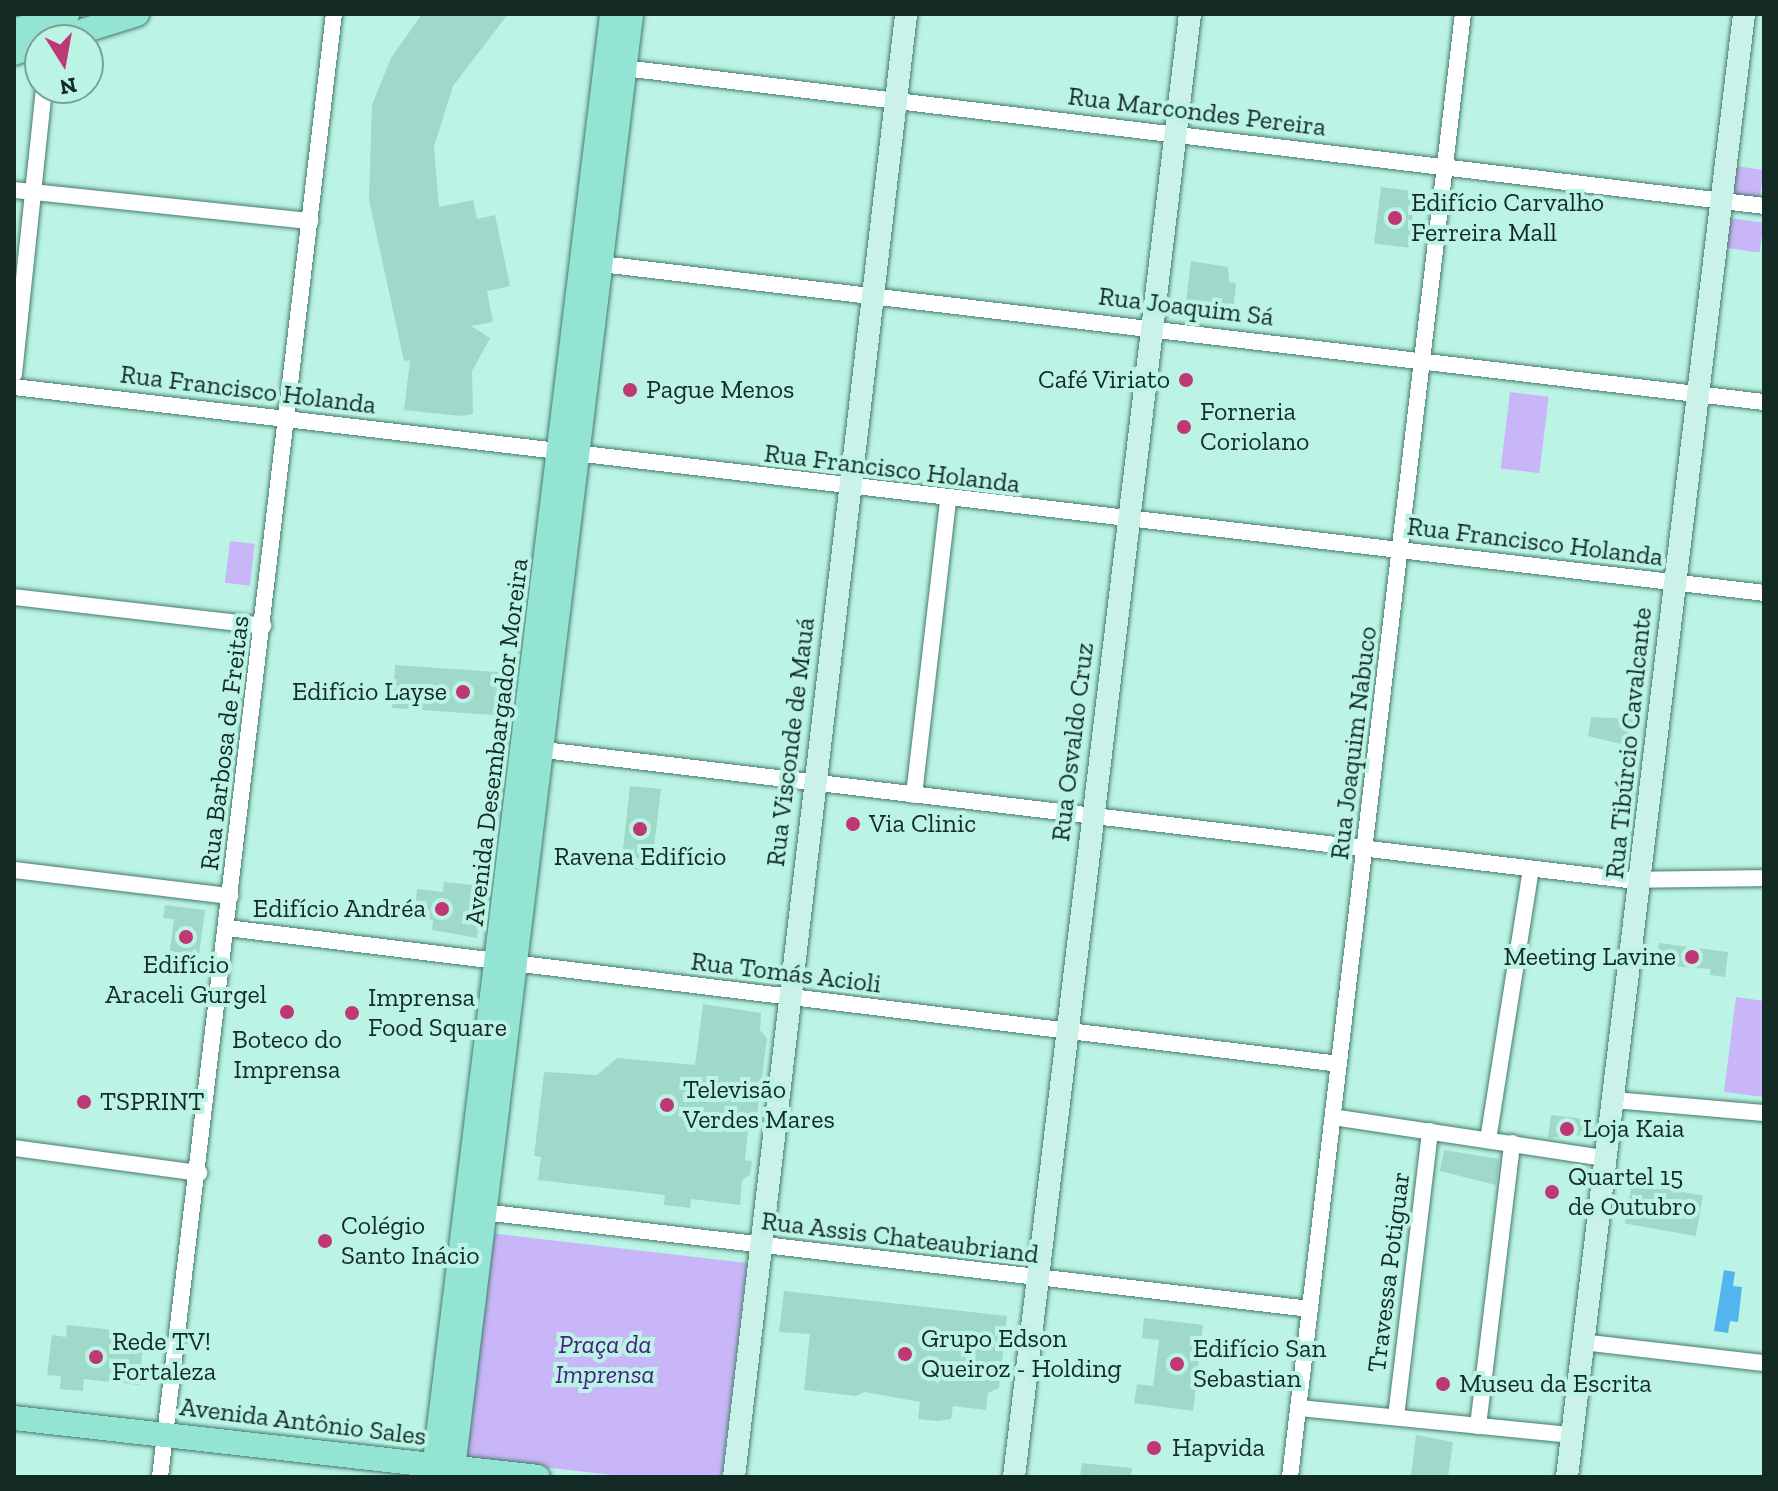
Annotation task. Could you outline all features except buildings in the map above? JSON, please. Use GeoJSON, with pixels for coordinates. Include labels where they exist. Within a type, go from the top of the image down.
{"type":"FeatureCollection","features":[{"type":"Feature","properties":{"kind":"main road"},"geometry":{"type":"LineString","coordinates":[[14,31],[67,14]]}},
{"type":"Feature","properties":{"kind":"main road"},"geometry":{"type":"LineString","coordinates":[[104,24],[137,14]]}},
{"type":"Feature","properties":{"kind":"main road","name":"Avenida Desembargador Moreira"},"geometry":{"type":"LineString","coordinates":[[443,1472],[483,1212],[506,964],[544,750],[612,14]]}},
{"type":"Feature","properties":{"kind":"main road","name":"Avenida Desembargador Moreira"},"geometry":{"type":"LineString","coordinates":[[443,1472],[570,453],[601,264],[631,14]]}},
{"type":"Feature","properties":{"kind":"main road","name":"Avenida Antônio Sales"},"geometry":{"type":"LineString","coordinates":[[14,1418],[165,1434],[443,1472],[538,1477]]}},
{"type":"Feature","properties":{"kind":"street","name":"Rua Barbosa de Freitas"},"geometry":{"type":"LineString","coordinates":[[160,1477],[199,1173],[334,14]]}},
{"type":"Feature","properties":{"kind":"street","name":"Rua Visconde de Mauá"},"geometry":{"type":"LineString","coordinates":[[734,1477],[870,295],[906,14]]}},
{"type":"Feature","properties":{"kind":"street","name":"Rua Osvaldo Cruz"},"geometry":{"type":"LineString","coordinates":[[1014,1477],[1033,1280],[1154,327],[1190,14]]}},
{"type":"Feature","properties":{"kind":"street","name":"Rua Joaquim Nabuco"},"geometry":{"type":"LineString","coordinates":[[1290,1477],[1463,14]]}},
{"type":"Feature","properties":{"kind":"street","name":"Rua Tibúrcio Cavalcante"},"geometry":{"type":"LineString","coordinates":[[1567,1477],[1642,882],[1696,394],[1744,14]]}},
{"type":"Feature","properties":{"kind":"street","name":"Rua Marcondes Pereira"},"geometry":{"type":"LineString","coordinates":[[624,68],[1764,206]]}},
{"type":"Feature","properties":{"kind":"street"},"geometry":{"type":"LineString","coordinates":[[14,374],[42,104]]}},
{"type":"Feature","properties":{"kind":"street"},"geometry":{"type":"LineString","coordinates":[[14,190],[310,221]]}},
{"type":"Feature","properties":{"kind":"street","name":"Rua Joaquim Sá"},"geometry":{"type":"LineString","coordinates":[[601,264],[1423,358],[1764,402]]}},
{"type":"Feature","properties":{"kind":"street","name":"Rua Francisco Holanda"},"geometry":{"type":"LineString","coordinates":[[14,387],[1129,523],[1400,550],[1764,593]]}},
{"type":"Feature","properties":{"kind":"street"},"geometry":{"type":"LineString","coordinates":[[914,795],[948,499]]}},
{"type":"Feature","properties":{"kind":"street"},"geometry":{"type":"LineString","coordinates":[[14,597],[263,626]]}},
{"type":"Feature","properties":{"kind":"street"},"geometry":{"type":"LineString","coordinates":[[544,750],[1642,882],[1764,878]]}},
{"type":"Feature","properties":{"kind":"street"},"geometry":{"type":"LineString","coordinates":[[1488,1140],[1531,869]]}},
{"type":"Feature","properties":{"kind":"street"},"geometry":{"type":"LineString","coordinates":[[14,870],[230,896]]}},
{"type":"Feature","properties":{"kind":"street","name":"Rua Tomás Acioli"},"geometry":{"type":"LineString","coordinates":[[227,928],[1339,1064]]}},
{"type":"Feature","properties":{"kind":"street"},"geometry":{"type":"LineString","coordinates":[[1613,1100],[1764,1113]]}},
{"type":"Feature","properties":{"kind":"street"},"geometry":{"type":"LineString","coordinates":[[1333,1117],[1605,1158]]}},
{"type":"Feature","properties":{"kind":"street","name":"Travessa Potiguar"},"geometry":{"type":"LineString","coordinates":[[1396,1417],[1430,1131]]}},
{"type":"Feature","properties":{"kind":"street"},"geometry":{"type":"LineString","coordinates":[[1478,1426],[1512,1143]]}},
{"type":"Feature","properties":{"kind":"street"},"geometry":{"type":"LineString","coordinates":[[14,1148],[199,1173]]}},
{"type":"Feature","properties":{"kind":"street","name":"Rua Assis Chateaubriand"},"geometry":{"type":"LineString","coordinates":[[483,1212],[762,1244],[1033,1280],[1310,1309]]}},
{"type":"Feature","properties":{"kind":"street"},"geometry":{"type":"LineString","coordinates":[[1582,1342],[1764,1363]]}},
{"type":"Feature","properties":{"kind":"street"},"geometry":{"type":"LineString","coordinates":[[1300,1408],[1572,1435]]}},
{"type":"Feature","properties":{"kind":"green space"},"geometry":{"type":"Polygon","coordinates":[[[1735,166],[1764,170],[1760,200],[1731,196],[1735,166]]]}},
{"type":"Feature","properties":{"kind":"green space"},"geometry":{"type":"Polygon","coordinates":[[[1729,218],[1764,223],[1759,253],[1725,248],[1729,218]]]}},
{"type":"Feature","properties":{"kind":"green space"},"geometry":{"type":"Polygon","coordinates":[[[1510,392],[1549,397],[1539,473],[1501,468],[1510,392]]]}},
{"type":"Feature","properties":{"kind":"green space"},"geometry":{"type":"Polygon","coordinates":[[[230,541],[255,544],[250,586],[225,583],[230,541]]]}},
{"type":"Feature","properties":{"kind":"green space"},"geometry":{"type":"Polygon","coordinates":[[[1736,997],[1764,1001],[1764,1097],[1724,1092],[1736,997]]]}},
{"type":"Feature","properties":{"kind":"green space","name":"Praça da Imprensa"},"geometry":{"type":"Polygon","coordinates":[[[489,1233],[747,1263],[722,1477],[630,1477],[463,1458],[489,1233]]]}},
{"type":"Feature","properties":{"kind":"water"},"geometry":{"type":"Polygon","coordinates":[[[1724,1270],[1735,1272],[1733,1286],[1742,1287],[1738,1322],[1730,1321],[1728,1333],[1714,1331],[1724,1270]]]}},
{"type":"Feature","properties":{"kind":"place","name":"Edifício Carvalho Ferreira Mall"},"geometry":{"type":"Point","coordinates":[1395,218]}},
{"type":"Feature","properties":{"kind":"place","name":"Café Viriato"},"geometry":{"type":"Point","coordinates":[1186,380]}},
{"type":"Feature","properties":{"kind":"place","name":"Pague Menos"},"geometry":{"type":"Point","coordinates":[630,390]}},
{"type":"Feature","properties":{"kind":"place","name":"Forneria Coriolano"},"geometry":{"type":"Point","coordinates":[1184,427]}},
{"type":"Feature","properties":{"kind":"place","name":"Edifício Layse"},"geometry":{"type":"Point","coordinates":[463,692]}},
{"type":"Feature","properties":{"kind":"place","name":"Via Clinic"},"geometry":{"type":"Point","coordinates":[853,824]}},
{"type":"Feature","properties":{"kind":"place","name":"Ravena Edifício"},"geometry":{"type":"Point","coordinates":[640,829]}},
{"type":"Feature","properties":{"kind":"place","name":"Edifício Andréa"},"geometry":{"type":"Point","coordinates":[442,909]}},
{"type":"Feature","properties":{"kind":"place","name":"Edifício Araceli Gurgel"},"geometry":{"type":"Point","coordinates":[186,937]}},
{"type":"Feature","properties":{"kind":"place","name":"Meeting Lavine"},"geometry":{"type":"Point","coordinates":[1692,957]}},
{"type":"Feature","properties":{"kind":"place","name":"Boteco do Imprensa"},"geometry":{"type":"Point","coordinates":[287,1012]}},
{"type":"Feature","properties":{"kind":"place","name":"Imprensa Food Square"},"geometry":{"type":"Point","coordinates":[352,1013]}},
{"type":"Feature","properties":{"kind":"place","name":"TSPRINT"},"geometry":{"type":"Point","coordinates":[84,1102]}},
{"type":"Feature","properties":{"kind":"place","name":"Televisão Verdes Mares"},"geometry":{"type":"Point","coordinates":[667,1105]}},
{"type":"Feature","properties":{"kind":"place","name":"Loja Kaia"},"geometry":{"type":"Point","coordinates":[1567,1129]}},
{"type":"Feature","properties":{"kind":"place","name":"Quartel 15 de Outubro"},"geometry":{"type":"Point","coordinates":[1552,1192]}},
{"type":"Feature","properties":{"kind":"place","name":"Colégio Santo Inácio"},"geometry":{"type":"Point","coordinates":[325,1241]}},
{"type":"Feature","properties":{"kind":"place","name":"Grupo Edson Queiroz - Holding"},"geometry":{"type":"Point","coordinates":[905,1354]}},
{"type":"Feature","properties":{"kind":"place","name":"Rede TV! Fortaleza"},"geometry":{"type":"Point","coordinates":[96,1357]}},
{"type":"Feature","properties":{"kind":"place","name":"Edifício San Sebastian"},"geometry":{"type":"Point","coordinates":[1177,1364]}},
{"type":"Feature","properties":{"kind":"place","name":"Museu da Escrita"},"geometry":{"type":"Point","coordinates":[1443,1384]}},
{"type":"Feature","properties":{"kind":"place","name":"Hapvida"},"geometry":{"type":"Point","coordinates":[1154,1448]}}]}
